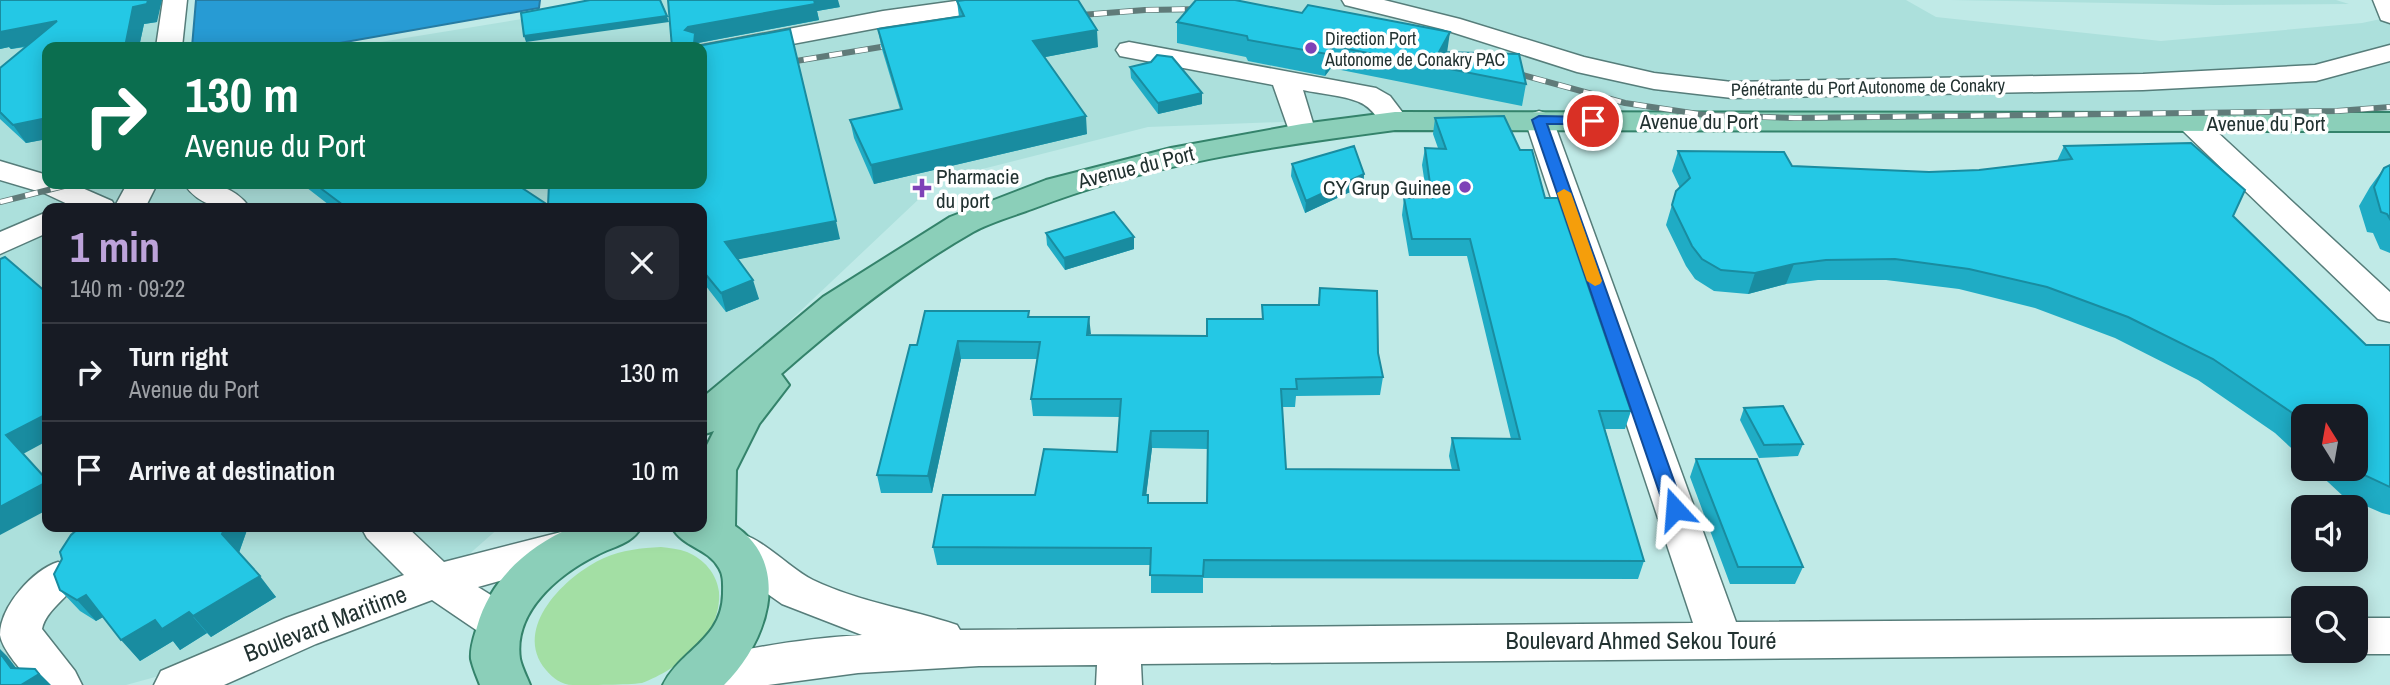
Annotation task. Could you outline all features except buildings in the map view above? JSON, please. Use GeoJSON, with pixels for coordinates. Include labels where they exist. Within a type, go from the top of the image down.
{"type":"FeatureCollection","features":[{"type":"Feature","properties":{"kind":"main road","name":"Avenue du Port"},"geometry":{"type":"LineString","coordinates":[[707,416],[836,306],[962,224],[1058,187],[1171,158],[1302,133],[1395,121],[2192,124],[2390,122]]}},
{"type":"Feature","properties":{"kind":"main road","name":"Avenue du Port"},"geometry":{"type":"LineString","coordinates":[[713,536],[715,470],[741,417],[836,306]]}},
{"type":"Feature","properties":{"kind":"main road"},"geometry":{"type":"LineString","coordinates":[[505,685],[495,657],[500,623],[517,593],[543,566],[576,544],[606,532]]}},
{"type":"Feature","properties":{"kind":"main road"},"geometry":{"type":"LineString","coordinates":[[690,684],[720,657],[739,630],[749,600],[747,572],[713,536]]}},
{"type":"Feature","properties":{"kind":"street"},"geometry":{"type":"LineString","coordinates":[[170,42],[175,0]]}},
{"type":"Feature","properties":{"kind":"street"},"geometry":{"type":"LineString","coordinates":[[707,52],[881,10],[1016,0]]}},
{"type":"Feature","properties":{"kind":"street","name":"Pénétrante du Port Autonome de Conakry"},"geometry":{"type":"LineString","coordinates":[[1354,0],[1451,24],[1577,64],[1654,81],[1732,90],[2143,82],[2316,73],[2390,54]]}},
{"type":"Feature","properties":{"kind":"street"},"geometry":{"type":"LineString","coordinates":[[2385,0],[2390,15]]}},
{"type":"Feature","properties":{"kind":"street"},"geometry":{"type":"LineString","coordinates":[[1129,50],[1366,94],[1380,102],[1395,121]]}},
{"type":"Feature","properties":{"kind":"street"},"geometry":{"type":"LineString","coordinates":[[1285,78],[1302,133]]}},
{"type":"Feature","properties":{"kind":"street"},"geometry":{"type":"LineString","coordinates":[[1539,120],[1720,639]]}},
{"type":"Feature","properties":{"kind":"street"},"geometry":{"type":"LineString","coordinates":[[2192,124],[2390,311]]}},
{"type":"Feature","properties":{"kind":"street"},"geometry":{"type":"LineString","coordinates":[[2,173],[42,169]]}},
{"type":"Feature","properties":{"kind":"street"},"geometry":{"type":"LineString","coordinates":[[2,173],[42,184]]}},
{"type":"Feature","properties":{"kind":"street"},"geometry":{"type":"LineString","coordinates":[[58,189],[83,203]]}},
{"type":"Feature","properties":{"kind":"street"},"geometry":{"type":"LineString","coordinates":[[206,189],[227,203]]}},
{"type":"Feature","properties":{"kind":"street"},"geometry":{"type":"LineString","coordinates":[[0,244],[42,223]]}},
{"type":"Feature","properties":{"kind":"street"},"geometry":{"type":"LineString","coordinates":[[386,532],[436,581],[500,623]]}},
{"type":"Feature","properties":{"kind":"street","name":"Boulevard Ahmed Sekou Touré"},"geometry":{"type":"LineString","coordinates":[[713,536],[797,592],[882,624],[979,647],[1119,665],[1720,639],[2291,636]]}},
{"type":"Feature","properties":{"kind":"street","name":"Boulevard Maritime"},"geometry":{"type":"LineString","coordinates":[[177,685],[301,631],[436,581],[576,544]]}},
{"type":"Feature","properties":{"kind":"street"},"geometry":{"type":"LineString","coordinates":[[58,579],[30,607],[20,623],[20,633],[59,685]]}},
{"type":"Feature","properties":{"kind":"street"},"geometry":{"type":"LineString","coordinates":[[2368,636],[2390,636]]}},
{"type":"Feature","properties":{"kind":"street","name":"Boulevard Ahmed Sekou Touré"},"geometry":{"type":"LineString","coordinates":[[690,684],[777,664],[858,654],[979,647]]}},
{"type":"Feature","properties":{"kind":"shaded area"},"geometry":{"type":"Polygon","coordinates":[[[0,0],[183,0],[179,42],[42,42],[42,189],[707,189],[707,42],[381,42],[638,0],[1906,0],[1936,17],[2161,41],[2362,23],[2390,17],[2390,110],[1546,112],[1148,127],[939,180],[707,399],[707,203],[42,203],[42,532],[494,532],[408,608],[126,685],[0,685],[0,0]]]}},
{"type":"Feature","properties":{"kind":"shaded area"},"geometry":{"type":"Polygon","coordinates":[[[1950,0],[2336,0],[2349,4],[2215,5],[1950,0]]]}},
{"type":"Feature","properties":{"kind":"green space"},"geometry":{"type":"Polygon","coordinates":[[[661,547],[693,555],[709,568],[716,579],[718,608],[706,636],[683,660],[642,683],[573,685],[554,678],[537,654],[535,637],[539,621],[560,590],[589,566],[604,558],[632,550],[661,547]]]}},
{"type":"Feature","properties":{"kind":"water"},"geometry":{"type":"Polygon","coordinates":[[[196,0],[540,0],[539,8],[345,42],[192,42],[196,0]]]}},
{"type":"Feature","properties":{"kind":"railway"},"geometry":{"type":"LineString","coordinates":[[1068,16],[1145,10],[1208,9]]}},
{"type":"Feature","properties":{"kind":"railway"},"geometry":{"type":"LineString","coordinates":[[778,64],[899,44]]}},
{"type":"Feature","properties":{"kind":"railway"},"geometry":{"type":"LineString","coordinates":[[1508,71],[1625,103],[1705,115],[1794,118],[2337,111],[2390,107]]}},
{"type":"Feature","properties":{"kind":"railway"},"geometry":{"type":"LineString","coordinates":[[0,202],[52,189]]}},
{"type":"Feature","properties":{"kind":"slow traffic"},"geometry":{"type":"LineString","coordinates":[[1564,193],[1595,281]]}},
{"type":"Feature","properties":{"kind":"place","name":"Direction Port Autonome de Conakry PAC"},"geometry":{"type":"Point","coordinates":[1311,48]}},
{"type":"Feature","properties":{"kind":"place","name":"CY Grup Guinee"},"geometry":{"type":"Point","coordinates":[1465,187]}},
{"type":"Feature","properties":{"kind":"place","name":"Pharmacie du port"},"geometry":{"type":"Point","coordinates":[922,188]}},
{"type":"Feature","properties":{"kind":"route"},"geometry":{"type":"LineString","coordinates":[[1593,121],[1539,120],[1675,509]]}}]}
